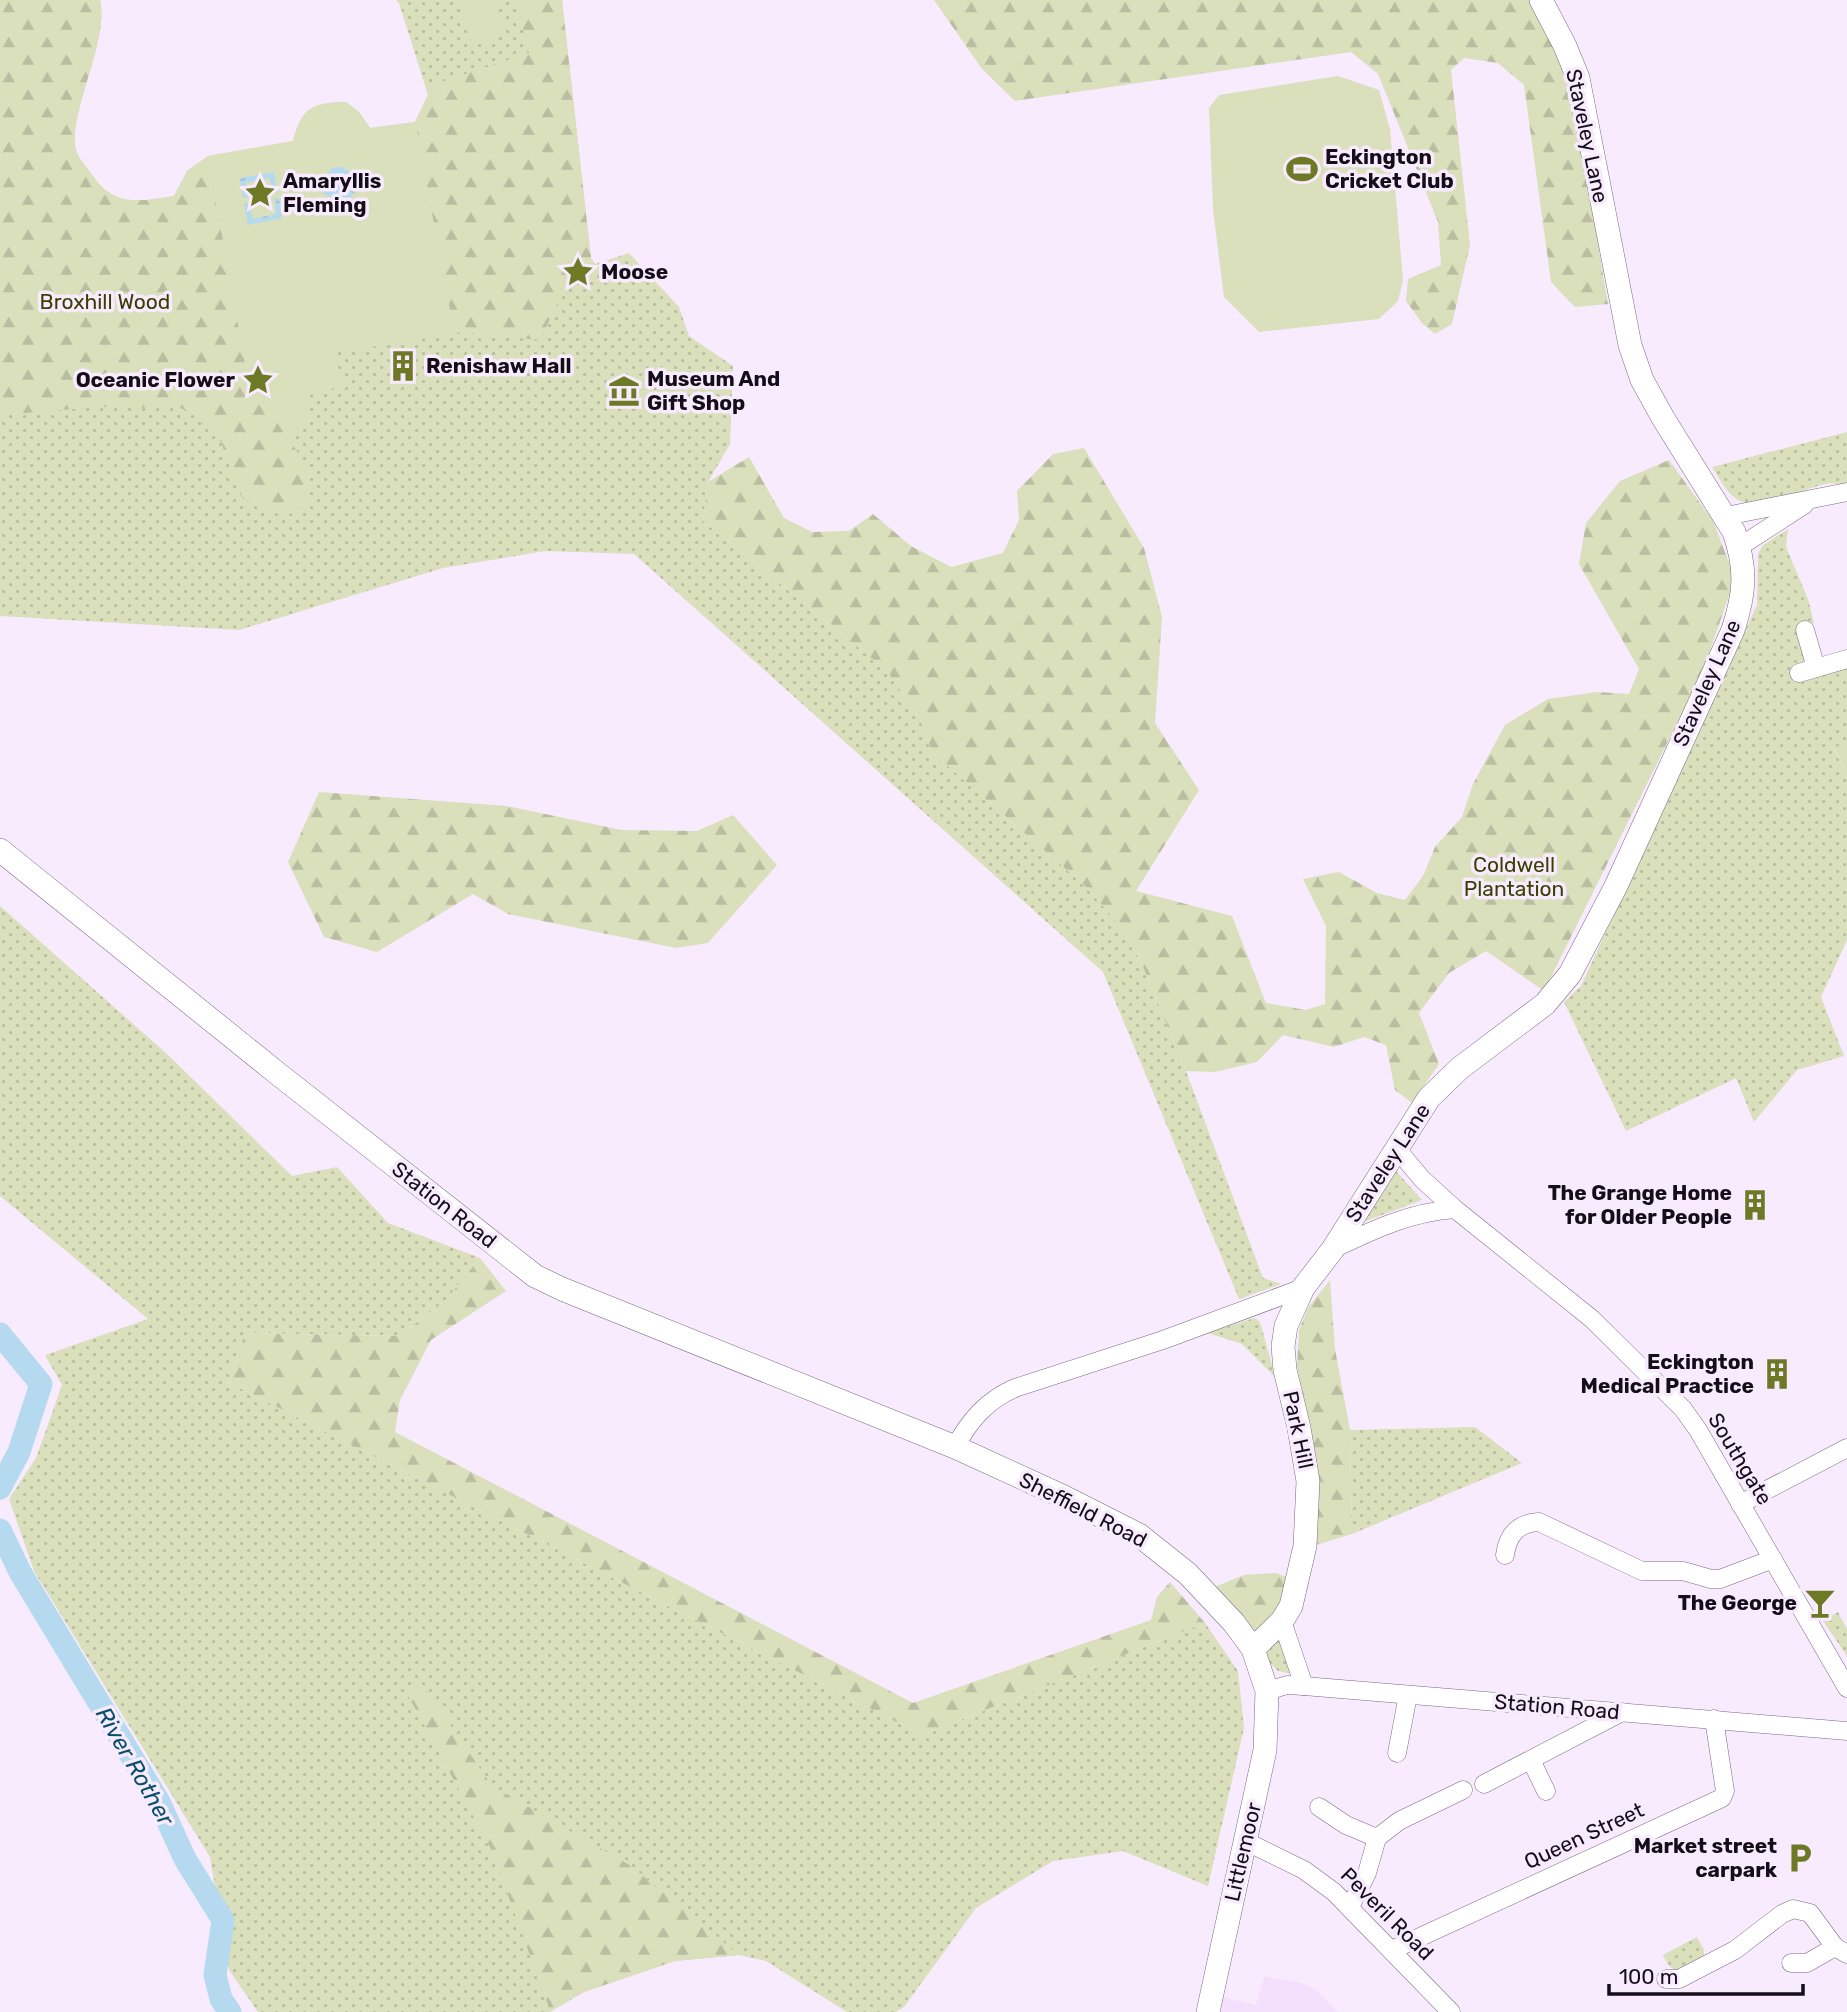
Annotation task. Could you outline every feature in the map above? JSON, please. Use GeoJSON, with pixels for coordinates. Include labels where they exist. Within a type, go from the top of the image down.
{"type":"FeatureCollection","features":[{"type":"Feature","properties":{"kind":"main road","name":"Staveley Lane"},"geometry":{"type":"LineString","coordinates":[[1333,1249],[1429,1098],[1444,1082],[1545,1004],[1570,974],[1616,886],[1733,630],[1741,604],[1744,579],[1739,547],[1726,516],[1663,418],[1642,380],[1625,326],[1578,78],[1541,0]]}},
{"type":"Feature","properties":{"kind":"main road","name":"Station Road"},"geometry":{"type":"LineString","coordinates":[[0,850],[276,1073],[535,1276],[955,1447]]}},
{"type":"Feature","properties":{"kind":"main road","name":"Park Hill"},"geometry":{"type":"LineString","coordinates":[[1253,1649],[1282,1621],[1295,1594],[1305,1546],[1308,1481],[1285,1370],[1283,1346],[1286,1326],[1303,1289],[1333,1249]]}},
{"type":"Feature","properties":{"kind":"main road","name":"Sheffield Road"},"geometry":{"type":"LineString","coordinates":[[955,1447],[1076,1502],[1139,1535],[1188,1574],[1234,1623],[1253,1649],[1267,1691]]}},
{"type":"Feature","properties":{"kind":"main road","name":"Littlemoor"},"geometry":{"type":"LineString","coordinates":[[1208,2012],[1265,1750],[1267,1691]]}},
{"type":"Feature","properties":{"kind":"street"},"geometry":{"type":"LineString","coordinates":[[1726,516],[1847,492]]}},
{"type":"Feature","properties":{"kind":"street"},"geometry":{"type":"LineString","coordinates":[[1739,547],[1810,501]]}},
{"type":"Feature","properties":{"kind":"street"},"geometry":{"type":"LineString","coordinates":[[1805,630],[1808,671],[1847,659]]}},
{"type":"Feature","properties":{"kind":"street","name":"Southgate"},"geometry":{"type":"LineString","coordinates":[[1396,1148],[1422,1179],[1455,1209],[1592,1319],[1675,1401],[1698,1430],[1847,1688]]}},
{"type":"Feature","properties":{"kind":"street"},"geometry":{"type":"LineString","coordinates":[[1333,1249],[1387,1223],[1432,1210],[1455,1209]]}},
{"type":"Feature","properties":{"kind":"street"},"geometry":{"type":"LineString","coordinates":[[955,1447],[968,1425],[998,1396],[1303,1289]]}},
{"type":"Feature","properties":{"kind":"street"},"geometry":{"type":"LineString","coordinates":[[1741,1504],[1847,1448]]}},
{"type":"Feature","properties":{"kind":"street"},"geometry":{"type":"LineString","coordinates":[[1505,1555],[1508,1540],[1514,1531],[1529,1522],[1539,1522],[1642,1571],[1683,1571],[1720,1579],[1773,1559]]}},
{"type":"Feature","properties":{"kind":"street"},"geometry":{"type":"LineString","coordinates":[[1282,1621],[1304,1686]]}},
{"type":"Feature","properties":{"kind":"street","name":"Station Road"},"geometry":{"type":"LineString","coordinates":[[1267,1691],[1287,1685],[1304,1686],[1847,1731]]}},
{"type":"Feature","properties":{"kind":"street"},"geometry":{"type":"LineString","coordinates":[[1397,1753],[1408,1695]]}},
{"type":"Feature","properties":{"kind":"street"},"geometry":{"type":"LineString","coordinates":[[1484,1784],[1622,1712]]}},
{"type":"Feature","properties":{"kind":"street","name":"Queen Street"},"geometry":{"type":"LineString","coordinates":[[1392,1950],[1721,1798],[1725,1791],[1714,1719]]}},
{"type":"Feature","properties":{"kind":"street"},"geometry":{"type":"LineString","coordinates":[[1531,1760],[1545,1791]]}},
{"type":"Feature","properties":{"kind":"street"},"geometry":{"type":"LineString","coordinates":[[1350,1907],[1367,1872],[1377,1838],[1452,1788]]}},
{"type":"Feature","properties":{"kind":"street"},"geometry":{"type":"LineString","coordinates":[[1319,1807],[1346,1825],[1377,1838]]}},
{"type":"Feature","properties":{"kind":"street","name":"Peveril Road"},"geometry":{"type":"LineString","coordinates":[[1245,1841],[1317,1878],[1350,1907],[1451,2012]]}},
{"type":"Feature","properties":{"kind":"street"},"geometry":{"type":"LineString","coordinates":[[1666,1979],[1679,1979],[1735,1950],[1782,1914],[1793,1909],[1810,1913],[1841,1951],[1807,1963],[1791,1963]]}},
{"type":"Feature","properties":{"kind":"shaded area"},"geometry":{"type":"Polygon","coordinates":[[[1264,1976],[1301,1983],[1315,1989],[1338,2012],[1221,2012],[1224,1997],[1256,2005],[1264,1976]]]}},
{"type":"Feature","properties":{"kind":"green space"},"geometry":{"type":"Polygon","coordinates":[[[0,0],[100,0],[99,37],[77,121],[77,153],[100,186],[109,193],[129,200],[139,200],[174,196],[187,171],[208,156],[293,141],[300,121],[310,109],[317,106],[346,102],[359,112],[370,128],[415,122],[428,95],[396,0],[562,0],[591,258],[595,264],[629,253],[679,307],[689,336],[733,366],[730,444],[708,482],[703,521],[886,670],[921,720],[932,752],[1085,886],[1118,923],[1141,962],[1186,1071],[1263,1278],[1281,1284],[1239,1299],[1103,972],[634,554],[546,551],[443,568],[239,630],[0,616],[0,0]]]}},
{"type":"Feature","properties":{"kind":"green space","name":"Broxhill Wood"},"geometry":{"type":"Polygon","coordinates":[[[0,0],[100,0],[99,37],[81,101],[75,139],[80,159],[100,186],[109,193],[129,200],[174,196],[187,171],[208,156],[248,380],[309,469],[307,503],[285,517],[243,499],[222,443],[190,412],[180,408],[99,407],[0,415],[0,0]]]}},
{"type":"Feature","properties":{"kind":"green space"},"geometry":{"type":"Polygon","coordinates":[[[458,0],[495,0],[506,34],[473,45],[458,0]]]}},
{"type":"Feature","properties":{"kind":"green space"},"geometry":{"type":"Polygon","coordinates":[[[516,0],[562,0],[591,258],[595,264],[568,282],[540,340],[463,332],[451,317],[415,122],[428,95],[426,87],[529,53],[516,0]]]}},
{"type":"Feature","properties":{"kind":"green space"},"geometry":{"type":"Polygon","coordinates":[[[934,0],[1532,0],[1557,46],[1574,98],[1608,304],[1575,307],[1551,282],[1524,85],[1498,63],[1464,58],[1451,70],[1470,245],[1452,324],[1435,334],[1422,323],[1406,301],[1408,279],[1441,265],[1438,222],[1378,74],[1351,52],[1015,101],[982,69],[934,0]]]}},
{"type":"Feature","properties":{"kind":"green space","name":"Eckington Cricket Club"},"geometry":{"type":"Polygon","coordinates":[[[1338,76],[1379,90],[1390,129],[1403,280],[1398,301],[1379,319],[1259,332],[1224,297],[1213,209],[1209,108],[1219,95],[1338,76]]]}},
{"type":"Feature","properties":{"kind":"green space"},"geometry":{"type":"Polygon","coordinates":[[[346,102],[359,112],[370,128],[415,122],[451,316],[463,332],[335,353],[342,386],[306,396],[311,413],[291,443],[248,380],[208,156],[293,141],[300,121],[310,109],[346,102]]]}},
{"type":"Feature","properties":{"kind":"green space"},"geometry":{"type":"Polygon","coordinates":[[[1847,432],[1847,484],[1825,484],[1771,501],[1749,503],[1731,495],[1712,467],[1847,432]]]}},
{"type":"Feature","properties":{"kind":"green space","name":"Coldwell Plantation"},"geometry":{"type":"Polygon","coordinates":[[[1084,448],[1144,548],[1162,617],[1155,723],[1199,790],[1136,891],[1232,916],[1266,1003],[1306,1010],[1325,1004],[1326,926],[1303,879],[1339,872],[1377,893],[1405,900],[1423,876],[1435,847],[1462,817],[1473,784],[1505,725],[1548,699],[1597,692],[1629,694],[1639,669],[1579,564],[1586,523],[1620,481],[1669,460],[1713,521],[1735,578],[1703,671],[1544,991],[1486,951],[1449,973],[1419,1013],[1439,1064],[1412,1103],[1395,1090],[1386,1045],[1364,1037],[1334,1047],[1283,1035],[1257,1062],[1215,1072],[1186,1071],[1141,962],[1118,923],[1085,886],[932,752],[921,720],[886,670],[703,521],[708,482],[749,457],[784,518],[812,532],[849,531],[873,514],[911,546],[951,567],[1003,553],[1019,520],[1017,491],[1053,454],[1084,448]]]}},
{"type":"Feature","properties":{"kind":"green space"},"geometry":{"type":"Polygon","coordinates":[[[1788,529],[1786,547],[1808,599],[1814,623],[1797,628],[1806,661],[1792,669],[1798,681],[1847,667],[1847,744],[1834,748],[1847,775],[1847,940],[1821,997],[1844,1056],[1797,1070],[1754,1122],[1736,1078],[1626,1131],[1564,1002],[1581,986],[1757,605],[1758,554],[1763,545],[1788,529]]]}},
{"type":"Feature","properties":{"kind":"green space"},"geometry":{"type":"Polygon","coordinates":[[[1847,744],[1847,775],[1834,747],[1847,744]]]}},
{"type":"Feature","properties":{"kind":"green space"},"geometry":{"type":"Polygon","coordinates":[[[319,792],[507,806],[622,830],[697,831],[733,815],[777,865],[708,943],[676,948],[508,914],[473,894],[377,952],[324,937],[288,862],[319,792]]]}},
{"type":"Feature","properties":{"kind":"green space"},"geometry":{"type":"Polygon","coordinates":[[[0,906],[167,1054],[292,1176],[337,1167],[388,1223],[480,1258],[445,1301],[399,1336],[245,1333],[228,1382],[922,1735],[1205,1623],[1238,1671],[1244,1728],[1208,1886],[1123,1851],[1053,1861],[976,1908],[904,2007],[895,2012],[847,2012],[766,1961],[739,1955],[675,1961],[584,1992],[550,2012],[258,2012],[229,1970],[210,1857],[34,1571],[9,1499],[36,1458],[62,1385],[45,1355],[148,1319],[0,1196],[0,906]]]}},
{"type":"Feature","properties":{"kind":"green space"},"geometry":{"type":"Polygon","coordinates":[[[1396,1171],[1422,1200],[1363,1222],[1396,1171]]]}},
{"type":"Feature","properties":{"kind":"green space"},"geometry":{"type":"Polygon","coordinates":[[[480,1258],[506,1291],[431,1340],[400,1400],[395,1432],[913,1703],[1151,1620],[1157,1597],[1170,1582],[1205,1623],[922,1735],[228,1382],[245,1333],[399,1336],[445,1301],[480,1258]]]}},
{"type":"Feature","properties":{"kind":"green space"},"geometry":{"type":"Polygon","coordinates":[[[1330,1280],[1335,1349],[1350,1430],[1352,1534],[1316,1545],[1319,1482],[1297,1366],[1299,1330],[1308,1308],[1330,1280]]]}},
{"type":"Feature","properties":{"kind":"green space"},"geometry":{"type":"Polygon","coordinates":[[[1254,1318],[1261,1325],[1275,1377],[1242,1344],[1208,1333],[1254,1318]]]}},
{"type":"Feature","properties":{"kind":"green space"},"geometry":{"type":"Polygon","coordinates":[[[1475,1427],[1522,1463],[1352,1534],[1350,1430],[1475,1427]]]}},
{"type":"Feature","properties":{"kind":"green space"},"geometry":{"type":"Polygon","coordinates":[[[1276,1573],[1291,1579],[1280,1607],[1256,1633],[1212,1588],[1244,1575],[1276,1573]]]}},
{"type":"Feature","properties":{"kind":"green space"},"geometry":{"type":"Polygon","coordinates":[[[1838,1612],[1847,1629],[1847,1656],[1823,1621],[1838,1612]]]}},
{"type":"Feature","properties":{"kind":"green space"},"geometry":{"type":"Polygon","coordinates":[[[1281,1634],[1292,1674],[1278,1671],[1265,1658],[1266,1647],[1281,1634]]]}},
{"type":"Feature","properties":{"kind":"green space"},"geometry":{"type":"Polygon","coordinates":[[[404,1688],[425,1688],[492,1786],[631,1866],[739,1955],[675,1961],[584,1992],[550,2010],[491,1849],[404,1688]]]}},
{"type":"Feature","properties":{"kind":"green space"},"geometry":{"type":"Polygon","coordinates":[[[1697,1937],[1704,1950],[1704,1957],[1680,1972],[1672,1968],[1663,1955],[1697,1937]]]}},
{"type":"Feature","properties":{"kind":"water"},"geometry":{"type":"Polygon","coordinates":[[[344,167],[358,177],[359,187],[350,202],[337,204],[323,193],[321,182],[332,168],[344,167]]]}},
{"type":"Feature","properties":{"kind":"water"},"geometry":{"type":"Polygon","coordinates":[[[274,172],[278,193],[273,193],[269,178],[246,183],[248,197],[243,198],[240,178],[274,172]]]}},
{"type":"Feature","properties":{"kind":"water"},"geometry":{"type":"Polygon","coordinates":[[[279,198],[282,218],[248,225],[244,204],[249,203],[253,219],[276,214],[274,199],[279,198]]]}},
{"type":"Feature","properties":{"kind":"waterway","name":"River Rother"},"geometry":{"type":"LineString","coordinates":[[0,1334],[41,1384],[19,1452],[0,1488]]}},
{"type":"Feature","properties":{"kind":"waterway","name":"River Rother"},"geometry":{"type":"LineString","coordinates":[[0,1530],[20,1572],[159,1802],[185,1859],[223,1920],[215,1975],[221,1999],[230,2012]]}},
{"type":"Feature","properties":{"kind":"place","name":"Eckington Cricket Club"},"geometry":{"type":"Point","coordinates":[1302,169]}},
{"type":"Feature","properties":{"kind":"place","name":"Amaryllis Fleming"},"geometry":{"type":"Point","coordinates":[260,193]}},
{"type":"Feature","properties":{"kind":"place","name":"Moose"},"geometry":{"type":"Point","coordinates":[578,272]}},
{"type":"Feature","properties":{"kind":"place","name":"Renishaw Hall"},"geometry":{"type":"Point","coordinates":[403,366]}},
{"type":"Feature","properties":{"kind":"place","name":"Oceanic Flower"},"geometry":{"type":"Point","coordinates":[258,380]}},
{"type":"Feature","properties":{"kind":"place","name":"Museum And Gift Shop"},"geometry":{"type":"Point","coordinates":[624,391]}},
{"type":"Feature","properties":{"kind":"place","name":"The Grange Home for Older People"},"geometry":{"type":"Point","coordinates":[1755,1205]}},
{"type":"Feature","properties":{"kind":"place","name":"Eckington Medical Practice"},"geometry":{"type":"Point","coordinates":[1777,1374]}},
{"type":"Feature","properties":{"kind":"place","name":"The George"},"geometry":{"type":"Point","coordinates":[1820,1603]}},
{"type":"Feature","properties":{"kind":"place","name":"Market street carpark"},"geometry":{"type":"Point","coordinates":[1800,1858]}}]}
